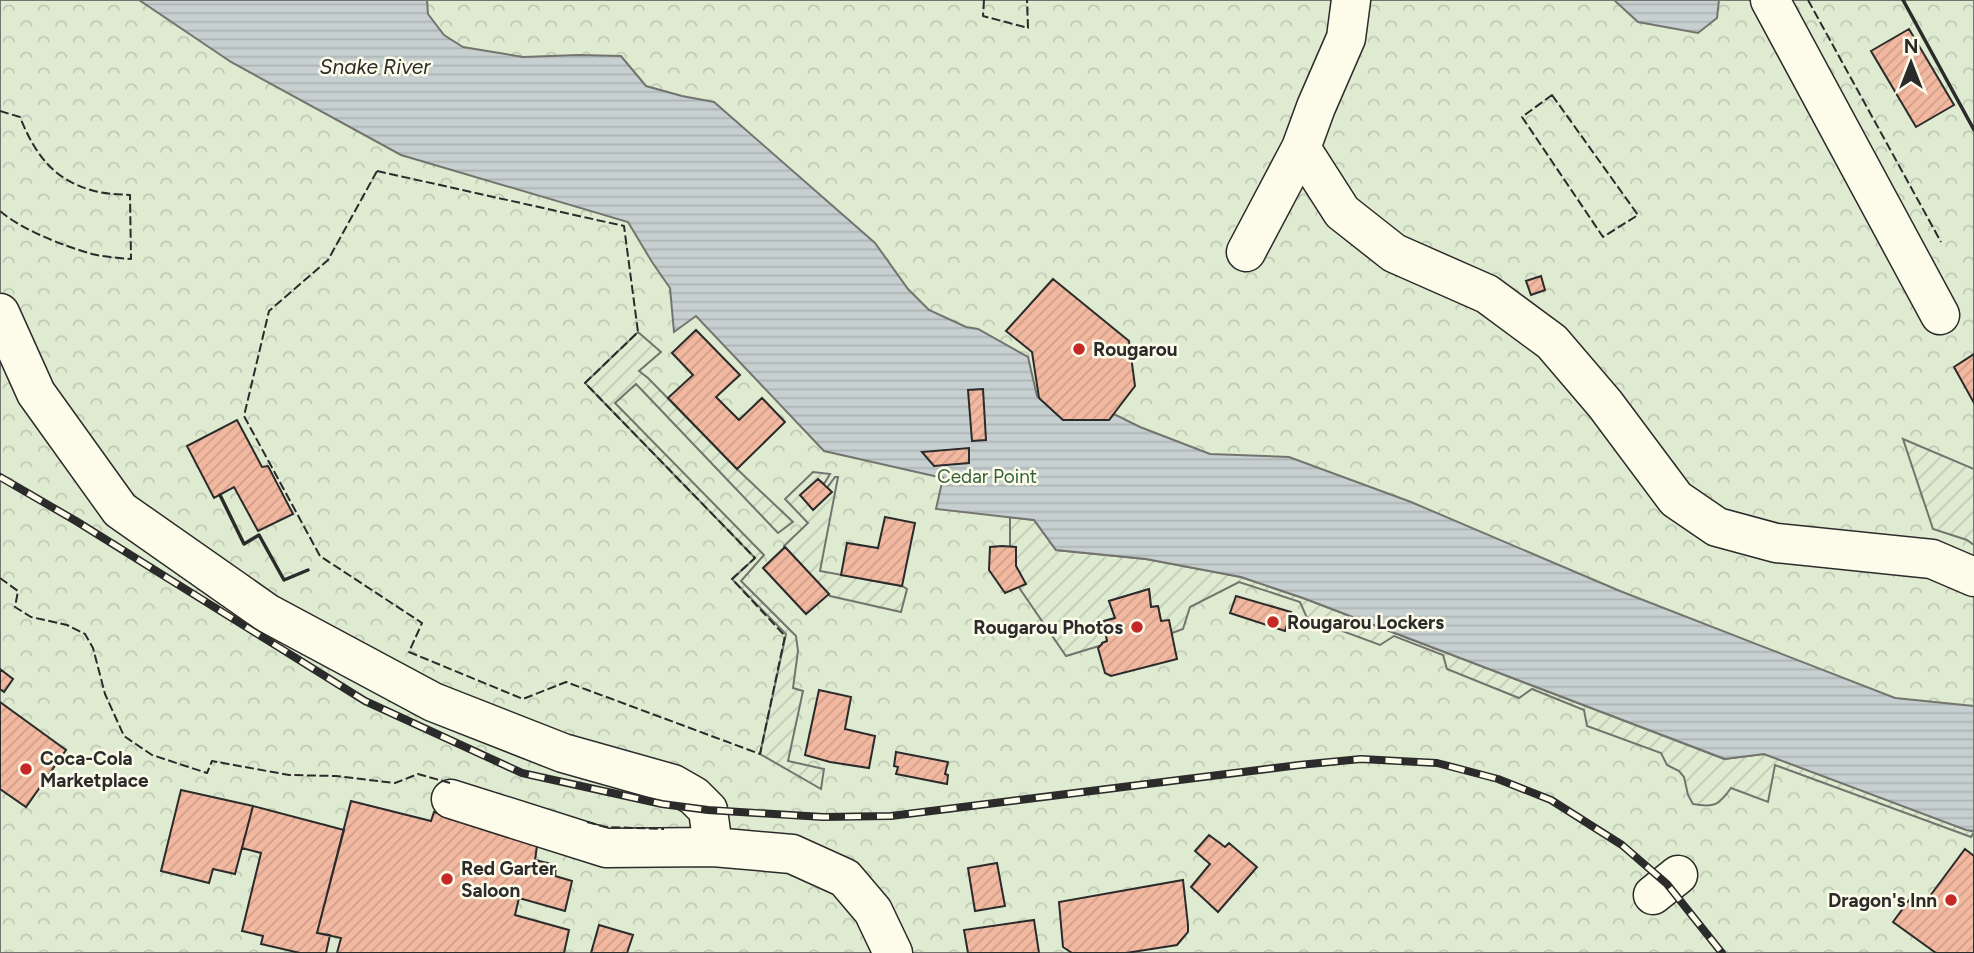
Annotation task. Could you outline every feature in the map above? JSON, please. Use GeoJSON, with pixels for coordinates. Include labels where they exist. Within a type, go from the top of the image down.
{"type":"FeatureCollection","features":[{"type":"Feature","properties":{"kind":"lane"},"geometry":{"type":"LineString","coordinates":[[1246,252],[1301,148],[1346,38],[1351,0]]}},
{"type":"Feature","properties":{"kind":"lane"},"geometry":{"type":"LineString","coordinates":[[1770,0],[1940,315]]}},
{"type":"Feature","properties":{"kind":"lane"},"geometry":{"type":"LineString","coordinates":[[1301,148],[1342,212],[1394,253],[1488,294],[1552,342],[1605,404],[1676,499],[1717,527],[1776,543],[1932,559],[1974,577]]}},
{"type":"Feature","properties":{"kind":"lane"},"geometry":{"type":"LineString","coordinates":[[0,313],[36,393],[120,510],[267,613],[433,702],[563,753],[673,784],[694,796],[708,810],[713,847]]}},
{"type":"Feature","properties":{"kind":"lane"},"geometry":{"type":"LineString","coordinates":[[451,799],[606,848],[713,847],[792,854],[845,878],[873,911],[894,953]]}},
{"type":"Feature","properties":{"kind":"green space","name":"Cedar Point"},"geometry":{"type":"Polygon","coordinates":[[[0,0],[1974,0],[1974,953],[0,953],[0,0]]]}},
{"type":"Feature","properties":{"kind":"green space"},"geometry":{"type":"Polygon","coordinates":[[[638,332],[661,352],[639,371],[793,522],[778,533],[636,384],[615,403],[764,555],[741,581],[796,636],[798,651],[793,688],[803,691],[788,761],[824,769],[821,789],[760,754],[786,634],[732,579],[755,558],[585,383],[638,332]]]}},
{"type":"Feature","properties":{"kind":"green space"},"geometry":{"type":"Polygon","coordinates":[[[1903,439],[1974,469],[1974,545],[1967,540],[1933,529],[1903,439]]]}},
{"type":"Feature","properties":{"kind":"green space"},"geometry":{"type":"Polygon","coordinates":[[[813,472],[830,474],[824,484],[818,479],[801,495],[814,509],[831,492],[827,488],[835,477],[838,477],[820,571],[902,586],[907,589],[901,612],[830,596],[784,546],[808,523],[785,499],[813,472]]]}},
{"type":"Feature","properties":{"kind":"green space"},"geometry":{"type":"Polygon","coordinates":[[[1010,517],[1034,520],[1056,550],[1146,559],[1241,577],[1303,598],[1724,759],[1764,754],[1974,832],[1971,837],[1775,765],[1768,802],[1731,788],[1716,804],[1693,804],[1684,777],[1667,765],[1661,753],[1587,726],[1584,710],[1532,689],[1519,698],[1447,669],[1443,655],[1394,636],[1380,645],[1307,618],[1300,602],[1239,582],[1190,607],[1183,629],[1172,633],[1161,621],[1158,606],[1151,607],[1149,589],[1109,601],[1115,618],[1104,621],[1107,641],[1066,656],[1018,586],[1025,584],[1016,566],[1015,548],[1010,546],[1010,517]]]}},
{"type":"Feature","properties":{"kind":"water","name":"Snake River"},"geometry":{"type":"Polygon","coordinates":[[[139,0],[427,0],[428,14],[444,35],[463,47],[523,57],[621,56],[646,86],[714,102],[875,243],[908,289],[929,310],[966,327],[978,329],[1028,357],[1037,396],[1063,420],[1109,420],[1114,414],[1210,454],[1289,457],[1411,502],[1620,591],[1895,698],[1974,706],[1974,831],[1764,754],[1725,759],[1303,598],[1241,577],[1146,559],[1056,550],[1034,520],[936,509],[943,478],[824,451],[696,316],[674,332],[670,288],[628,222],[401,155],[231,62],[139,0]]]}},
{"type":"Feature","properties":{"kind":"water"},"geometry":{"type":"Polygon","coordinates":[[[1614,0],[1719,0],[1717,18],[1698,33],[1638,22],[1614,0]]]}},
{"type":"Feature","properties":{"kind":"building"},"geometry":{"type":"Polygon","coordinates":[[[1909,29],[1954,105],[1916,127],[1871,51],[1909,29]]]}},
{"type":"Feature","properties":{"kind":"building"},"geometry":{"type":"Polygon","coordinates":[[[1541,276],[1545,290],[1531,295],[1526,281],[1541,276]]]}},
{"type":"Feature","properties":{"kind":"building","name":"Rougarou"},"geometry":{"type":"Polygon","coordinates":[[[1053,279],[1129,341],[1135,386],[1109,420],[1063,420],[1039,398],[1032,352],[1006,331],[1053,279]]]}},
{"type":"Feature","properties":{"kind":"building"},"geometry":{"type":"Polygon","coordinates":[[[696,330],[740,375],[716,397],[739,420],[762,398],[785,422],[737,469],[668,398],[693,375],[672,353],[696,330]]]}},
{"type":"Feature","properties":{"kind":"building"},"geometry":{"type":"Polygon","coordinates":[[[1974,354],[1974,403],[1954,367],[1974,354]]]}},
{"type":"Feature","properties":{"kind":"building"},"geometry":{"type":"Polygon","coordinates":[[[983,389],[986,440],[972,441],[968,390],[983,389]]]}},
{"type":"Feature","properties":{"kind":"building"},"geometry":{"type":"Polygon","coordinates":[[[237,420],[262,467],[268,466],[293,514],[258,531],[234,487],[214,498],[187,446],[237,420]]]}},
{"type":"Feature","properties":{"kind":"building"},"geometry":{"type":"Polygon","coordinates":[[[969,448],[969,463],[934,466],[922,452],[969,448]]]}},
{"type":"Feature","properties":{"kind":"building"},"geometry":{"type":"Polygon","coordinates":[[[818,479],[832,492],[813,510],[800,495],[818,479]]]}},
{"type":"Feature","properties":{"kind":"building"},"geometry":{"type":"Polygon","coordinates":[[[885,517],[915,523],[902,586],[841,575],[847,543],[878,548],[885,517]]]}},
{"type":"Feature","properties":{"kind":"building"},"geometry":{"type":"Polygon","coordinates":[[[785,547],[829,594],[806,614],[763,568],[785,547]]]}},
{"type":"Feature","properties":{"kind":"building"},"geometry":{"type":"Polygon","coordinates":[[[990,547],[1016,547],[1016,566],[1026,584],[1005,593],[989,570],[990,547]]]}},
{"type":"Feature","properties":{"kind":"building","name":"Rougarou Photos"},"geometry":{"type":"Polygon","coordinates":[[[1149,589],[1151,607],[1158,606],[1161,621],[1169,620],[1177,659],[1111,676],[1105,673],[1098,648],[1107,641],[1104,621],[1115,618],[1109,601],[1149,589]]]}},
{"type":"Feature","properties":{"kind":"building","name":"Rougarou Lockers"},"geometry":{"type":"Polygon","coordinates":[[[1236,596],[1291,612],[1285,631],[1230,613],[1236,596]]]}},
{"type":"Feature","properties":{"kind":"building"},"geometry":{"type":"Polygon","coordinates":[[[0,669],[13,679],[4,692],[0,689],[0,669]]]}},
{"type":"Feature","properties":{"kind":"building"},"geometry":{"type":"Polygon","coordinates":[[[819,690],[851,697],[845,729],[875,736],[869,768],[805,755],[819,690]]]}},
{"type":"Feature","properties":{"kind":"building","name":"Coca-Cola Marketplace"},"geometry":{"type":"Polygon","coordinates":[[[0,702],[66,750],[26,807],[0,789],[0,702]]]}},
{"type":"Feature","properties":{"kind":"building"},"geometry":{"type":"Polygon","coordinates":[[[896,752],[948,762],[945,774],[948,775],[947,784],[896,774],[896,752]]]}},
{"type":"Feature","properties":{"kind":"building"},"geometry":{"type":"Polygon","coordinates":[[[181,790],[253,806],[235,874],[213,869],[209,883],[161,871],[181,790]]]}},
{"type":"Feature","properties":{"kind":"building","name":"Red Garter Saloon"},"geometry":{"type":"Polygon","coordinates":[[[351,801],[431,821],[434,812],[538,839],[535,860],[556,865],[555,876],[572,881],[565,911],[519,898],[515,915],[569,930],[564,953],[337,953],[341,938],[317,933],[351,801]]]}},
{"type":"Feature","properties":{"kind":"building"},"geometry":{"type":"Polygon","coordinates":[[[253,806],[344,830],[317,933],[330,935],[326,953],[300,953],[261,944],[263,936],[242,931],[261,853],[242,848],[253,806]]]}},
{"type":"Feature","properties":{"kind":"building"},"geometry":{"type":"Polygon","coordinates":[[[1209,835],[1225,847],[1229,843],[1257,867],[1218,912],[1191,887],[1210,864],[1195,851],[1209,835]]]}},
{"type":"Feature","properties":{"kind":"building","name":"Dragon's Inn"},"geometry":{"type":"Polygon","coordinates":[[[1965,849],[1974,856],[1974,953],[1936,953],[1893,922],[1912,896],[1924,904],[1965,849]]]}},
{"type":"Feature","properties":{"kind":"building"},"geometry":{"type":"Polygon","coordinates":[[[997,863],[1005,906],[975,911],[968,868],[997,863]]]}},
{"type":"Feature","properties":{"kind":"building"},"geometry":{"type":"Polygon","coordinates":[[[1183,880],[1188,932],[1177,945],[1126,953],[1072,953],[1063,947],[1059,902],[1183,880]]]}},
{"type":"Feature","properties":{"kind":"building"},"geometry":{"type":"Polygon","coordinates":[[[1034,920],[1039,953],[968,953],[964,930],[1034,920]]]}},
{"type":"Feature","properties":{"kind":"building"},"geometry":{"type":"Polygon","coordinates":[[[599,925],[633,935],[627,953],[591,953],[599,925]]]}},
{"type":"Feature","properties":{"kind":"railway"},"geometry":{"type":"LineString","coordinates":[[0,477],[76,521],[365,701],[522,773],[662,804],[708,810],[823,817],[891,816],[1361,759],[1437,763],[1498,779],[1551,800],[1622,845],[1667,884],[1722,953]]}},
{"type":"Feature","properties":{"kind":"fence"},"geometry":{"type":"LineString","coordinates":[[984,0],[983,16],[1028,28],[1027,0]]}},
{"type":"Feature","properties":{"kind":"fence"},"geometry":{"type":"LineString","coordinates":[[1808,0],[1941,242]]}},
{"type":"Feature","properties":{"kind":"fence"},"geometry":{"type":"LineString","coordinates":[[1552,95],[1638,215],[1603,237],[1522,117],[1552,95]]}},
{"type":"Feature","properties":{"kind":"fence"},"geometry":{"type":"LineString","coordinates":[[0,111],[20,117],[38,153],[65,179],[96,191],[130,195],[131,259],[97,255],[69,247],[31,231],[0,211]]}},
{"type":"Feature","properties":{"kind":"fence"},"geometry":{"type":"LineString","coordinates":[[377,171],[624,226],[638,332],[585,383],[755,558],[732,579],[785,636],[760,754],[566,682],[523,699],[409,652],[422,623],[320,556],[244,416],[269,311],[328,260],[377,171]]}},
{"type":"Feature","properties":{"kind":"fence"},"geometry":{"type":"LineString","coordinates":[[0,578],[18,591],[15,607],[31,617],[67,625],[85,634],[93,648],[105,694],[124,736],[152,755],[207,773],[212,761],[289,775],[336,776],[395,783],[418,774],[450,783]]}},
{"type":"Feature","properties":{"kind":"fence"},"geometry":{"type":"LineString","coordinates":[[587,822],[606,827],[664,829]]}},
{"type":"Feature","properties":{"kind":"wall"},"geometry":{"type":"LineString","coordinates":[[1903,0],[1974,130]]}},
{"type":"Feature","properties":{"kind":"wall"},"geometry":{"type":"LineString","coordinates":[[220,495],[244,544],[259,535],[284,580],[308,570]]}},
{"type":"Feature","properties":{"kind":"place","name":"Rougarou"},"geometry":{"type":"Point","coordinates":[1079,349]}},
{"type":"Feature","properties":{"kind":"place","name":"Rougarou Lockers"},"geometry":{"type":"Point","coordinates":[1273,622]}},
{"type":"Feature","properties":{"kind":"place","name":"Rougarou Photos"},"geometry":{"type":"Point","coordinates":[1137,627]}},
{"type":"Feature","properties":{"kind":"place","name":"Coca-Cola Marketplace"},"geometry":{"type":"Point","coordinates":[26,769]}},
{"type":"Feature","properties":{"kind":"place","name":"Red Garter Saloon"},"geometry":{"type":"Point","coordinates":[447,879]}},
{"type":"Feature","properties":{"kind":"place","name":"Dragon's Inn"},"geometry":{"type":"Point","coordinates":[1951,900]}}]}
